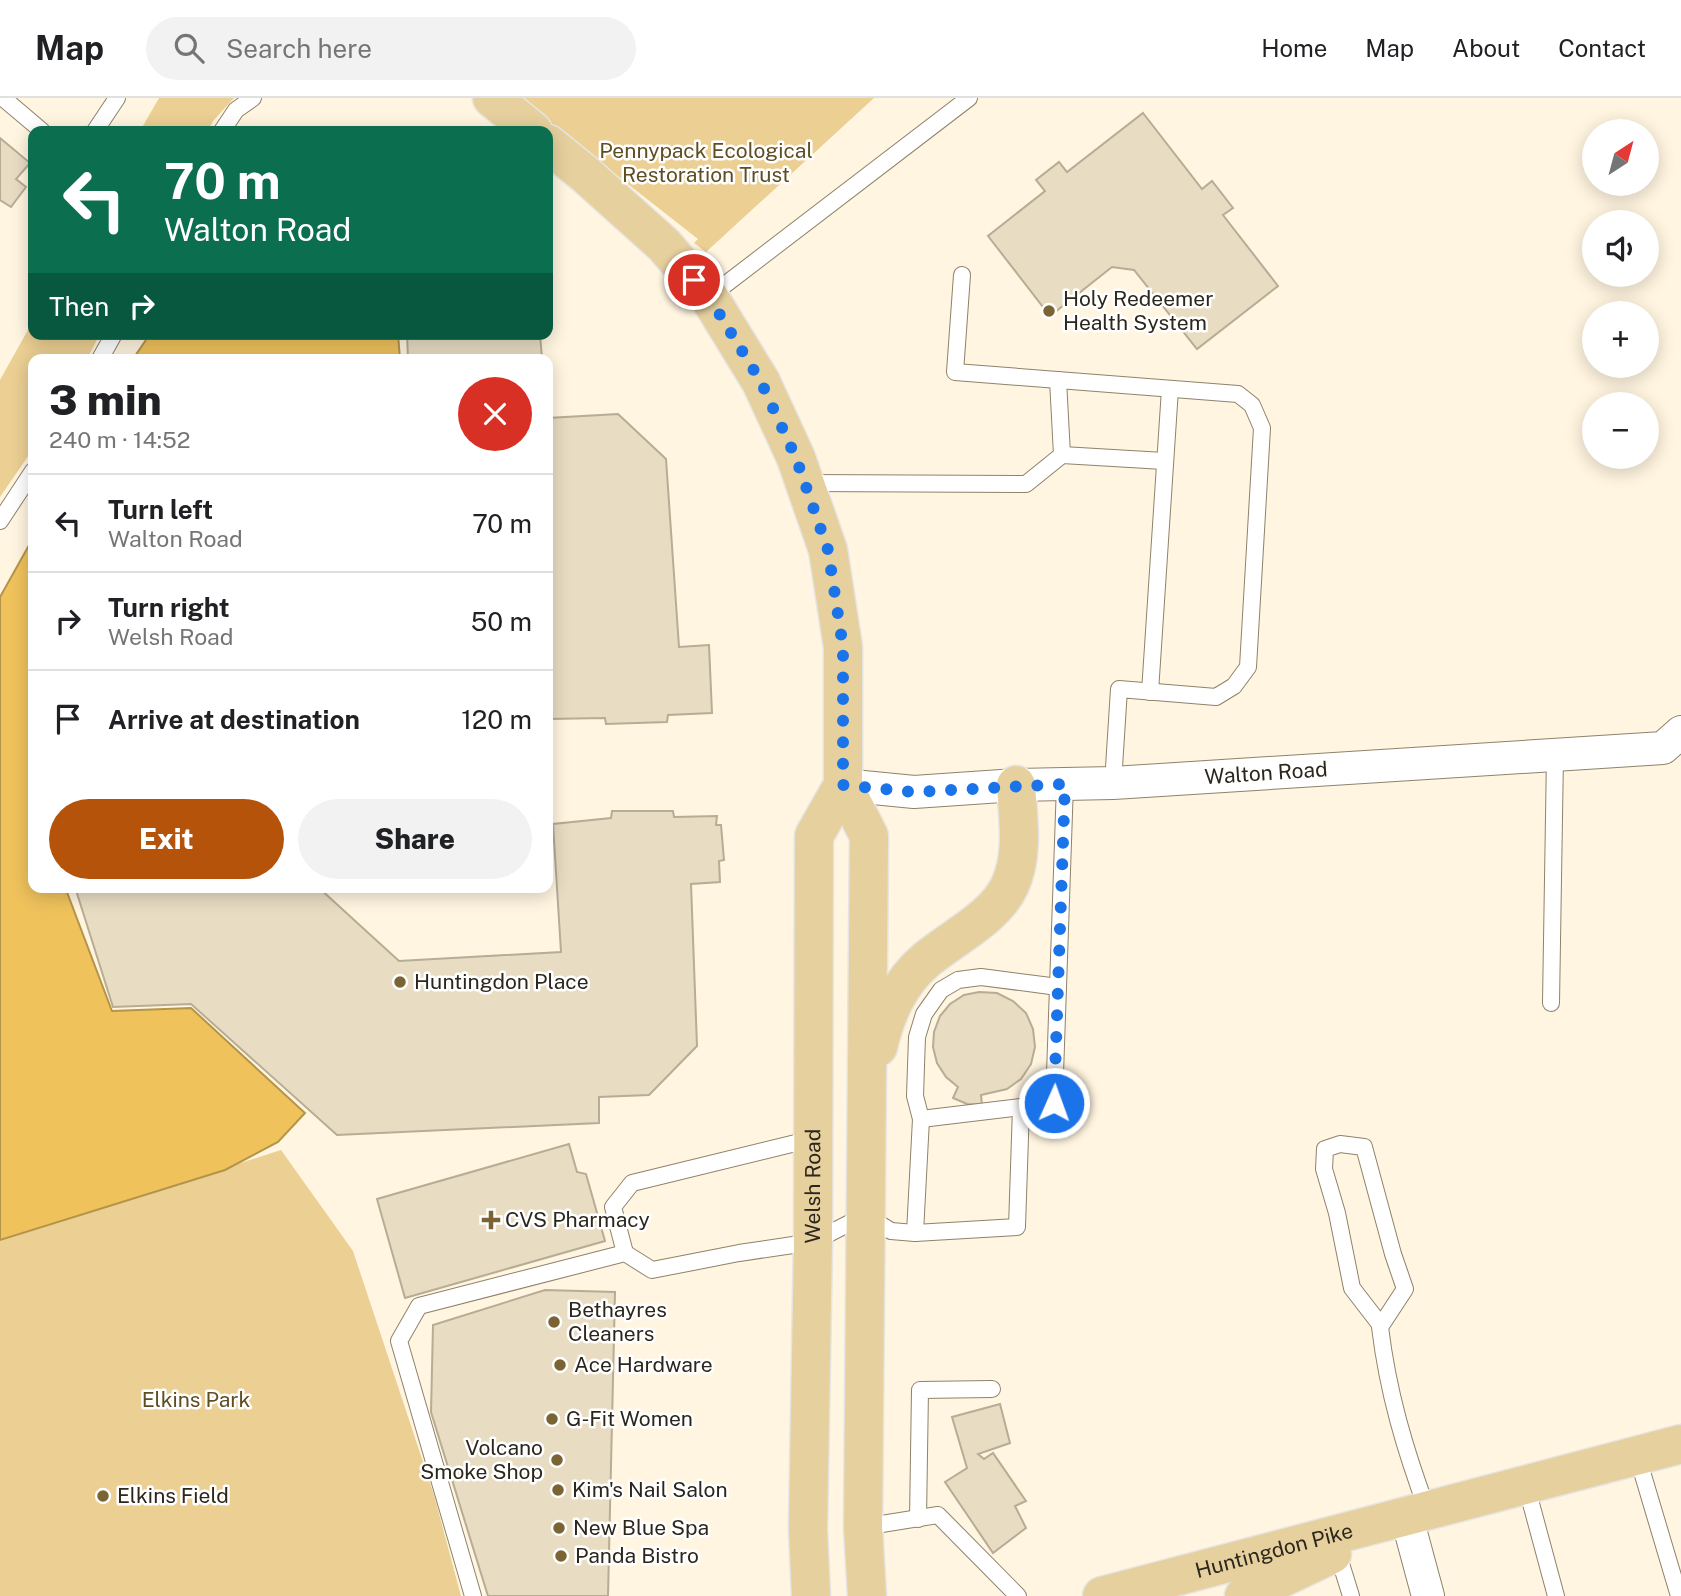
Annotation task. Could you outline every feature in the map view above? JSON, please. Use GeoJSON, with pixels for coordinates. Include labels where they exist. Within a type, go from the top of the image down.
{"type":"FeatureCollection","features":[{"type":"Feature","properties":{"kind":"main road"},"geometry":{"type":"LineString","coordinates":[[492,98],[527,126]]}},
{"type":"Feature","properties":{"kind":"main road","name":"Welsh Road"},"geometry":{"type":"LineString","coordinates":[[553,148],[664,246],[709,297],[761,382],[796,458],[828,550],[843,647],[843,785],[869,836],[863,1527],[867,1596]]}},
{"type":"Feature","properties":{"kind":"main road","name":"Welsh Road"},"geometry":{"type":"LineString","coordinates":[[811,1596],[808,1529],[813,1242],[814,836],[843,785]]}},
{"type":"Feature","properties":{"kind":"main road"},"geometry":{"type":"LineString","coordinates":[[867,1086],[887,1013],[904,985],[924,961],[988,913],[1009,887],[1019,849],[1016,785]]}},
{"type":"Feature","properties":{"kind":"main road","name":"Huntingdon Pike"},"geometry":{"type":"LineString","coordinates":[[1102,1596],[1681,1444]]}},
{"type":"Feature","properties":{"kind":"main road","name":"Huntingdon Pike"},"geometry":{"type":"LineString","coordinates":[[1244,1596],[1417,1515]]}},
{"type":"Feature","properties":{"kind":"street","name":"Walton Road"},"geometry":{"type":"LineString","coordinates":[[843,785],[914,792],[1016,785],[1113,783],[1555,755],[1675,743]]}},
{"type":"Feature","properties":{"kind":"street"},"geometry":{"type":"LineString","coordinates":[[1417,1515],[1428,1596]]}},
{"type":"Feature","properties":{"kind":"lane"},"geometry":{"type":"LineString","coordinates":[[3,98],[36,126]]}},
{"type":"Feature","properties":{"kind":"lane"},"geometry":{"type":"LineString","coordinates":[[98,126],[117,98]]}},
{"type":"Feature","properties":{"kind":"lane"},"geometry":{"type":"LineString","coordinates":[[225,126],[236,110],[253,98]]}},
{"type":"Feature","properties":{"kind":"lane"},"geometry":{"type":"LineString","coordinates":[[709,297],[969,98]]}},
{"type":"Feature","properties":{"kind":"lane"},"geometry":{"type":"LineString","coordinates":[[962,275],[955,372],[1238,394],[1252,405],[1262,428],[1248,667],[1234,686],[1216,697],[1118,689],[1113,783]]}},
{"type":"Feature","properties":{"kind":"lane"},"geometry":{"type":"LineString","coordinates":[[1058,380],[1062,455]]}},
{"type":"Feature","properties":{"kind":"lane"},"geometry":{"type":"LineString","coordinates":[[1150,692],[1170,389]]}},
{"type":"Feature","properties":{"kind":"lane"},"geometry":{"type":"LineString","coordinates":[[805,483],[1026,484],[1062,455],[1164,461]]}},
{"type":"Feature","properties":{"kind":"lane"},"geometry":{"type":"LineString","coordinates":[[0,521],[28,479]]}},
{"type":"Feature","properties":{"kind":"lane"},"geometry":{"type":"LineString","coordinates":[[1551,1003],[1555,755]]}},
{"type":"Feature","properties":{"kind":"lane"},"geometry":{"type":"LineString","coordinates":[[921,1119],[1054,1103],[1065,784]]}},
{"type":"Feature","properties":{"kind":"lane"},"geometry":{"type":"LineString","coordinates":[[915,1233],[921,1119],[915,1096],[917,1037],[924,1014],[941,990],[958,980],[981,977],[1058,987]]}},
{"type":"Feature","properties":{"kind":"lane"},"geometry":{"type":"LineString","coordinates":[[812,1139],[632,1183],[613,1207],[625,1253],[653,1270],[813,1242],[865,1215],[891,1231],[915,1233],[1017,1227],[1021,1107]]}},
{"type":"Feature","properties":{"kind":"lane"},"geometry":{"type":"LineString","coordinates":[[1380,1327],[1405,1289],[1392,1254],[1364,1147],[1340,1144],[1325,1149],[1325,1169],[1352,1288],[1379,1323],[1394,1412],[1417,1515]]}},
{"type":"Feature","properties":{"kind":"lane"},"geometry":{"type":"LineString","coordinates":[[473,1596],[399,1341],[419,1306],[625,1253]]}},
{"type":"Feature","properties":{"kind":"lane"},"geometry":{"type":"LineString","coordinates":[[918,1518],[920,1390],[992,1389]]}},
{"type":"Feature","properties":{"kind":"lane"},"geometry":{"type":"LineString","coordinates":[[1637,1455],[1679,1596]]}},
{"type":"Feature","properties":{"kind":"lane"},"geometry":{"type":"LineString","coordinates":[[1526,1485],[1556,1596]]}},
{"type":"Feature","properties":{"kind":"lane"},"geometry":{"type":"LineString","coordinates":[[863,1527],[938,1515],[1018,1596]]}},
{"type":"Feature","properties":{"kind":"lane"},"geometry":{"type":"LineString","coordinates":[[1337,1551],[1351,1596]]}},
{"type":"Feature","properties":{"kind":"green space"},"geometry":{"type":"Polygon","coordinates":[[[159,98],[234,98],[210,126],[143,126],[159,98]]]}},
{"type":"Feature","properties":{"kind":"green space","name":"Pennypack Ecological Restoration Trust"},"geometry":{"type":"Polygon","coordinates":[[[518,98],[874,98],[706,252],[694,243],[698,239],[518,98]]]}},
{"type":"Feature","properties":{"kind":"green space"},"geometry":{"type":"Polygon","coordinates":[[[28,330],[28,340],[97,340],[90,354],[28,354],[28,456],[0,497],[0,380],[28,330]]]}},
{"type":"Feature","properties":{"kind":"green space","name":"Elkins Park"},"geometry":{"type":"Polygon","coordinates":[[[281,1150],[353,1251],[434,1495],[461,1596],[0,1596],[0,1240],[281,1150]]]}},
{"type":"Feature","properties":{"kind":"shaded area"},"geometry":{"type":"Polygon","coordinates":[[[146,340],[398,340],[400,354],[136,354],[146,340]]]}},
{"type":"Feature","properties":{"kind":"shaded area"},"geometry":{"type":"Polygon","coordinates":[[[28,547],[28,893],[67,893],[112,1011],[191,1008],[305,1113],[278,1142],[225,1170],[0,1240],[0,597],[28,547]]]}},
{"type":"Feature","properties":{"kind":"building"},"geometry":{"type":"Polygon","coordinates":[[[1143,113],[1202,189],[1212,181],[1233,208],[1223,215],[1278,286],[1197,349],[1134,270],[1112,267],[1050,316],[988,236],[1045,191],[1036,180],[1059,162],[1067,172],[1143,113]]]}},
{"type":"Feature","properties":{"kind":"building"},"geometry":{"type":"Polygon","coordinates":[[[0,138],[28,161],[28,165],[16,179],[26,187],[11,207],[0,200],[0,138]]]}},
{"type":"Feature","properties":{"kind":"building"},"geometry":{"type":"Polygon","coordinates":[[[407,340],[540,340],[542,354],[408,354],[407,340]]]}},
{"type":"Feature","properties":{"kind":"building"},"geometry":{"type":"Polygon","coordinates":[[[618,414],[666,459],[679,647],[709,645],[712,713],[668,715],[667,722],[606,724],[605,718],[553,719],[553,418],[618,414]]]}},
{"type":"Feature","properties":{"kind":"building","name":"Huntingdon Place"},"geometry":{"type":"Polygon","coordinates":[[[612,811],[673,811],[674,817],[717,816],[716,825],[721,825],[724,860],[719,861],[720,882],[691,884],[697,1046],[649,1095],[599,1097],[599,1123],[337,1135],[191,1004],[113,1007],[77,893],[325,893],[399,961],[561,952],[553,824],[611,818],[612,811]]]}},
{"type":"Feature","properties":{"kind":"building"},"geometry":{"type":"Polygon","coordinates":[[[997,993],[1013,1001],[1026,1013],[1033,1029],[1035,1047],[1031,1064],[1021,1079],[1007,1089],[981,1095],[982,1105],[967,1104],[953,1098],[958,1087],[946,1077],[937,1063],[933,1047],[934,1032],[940,1016],[950,1004],[964,995],[997,993]]]}},
{"type":"Feature","properties":{"kind":"building","name":"CVS Pharmacy"},"geometry":{"type":"Polygon","coordinates":[[[569,1144],[577,1172],[586,1174],[605,1241],[405,1298],[377,1199],[569,1144]]]}},
{"type":"Feature","properties":{"kind":"building"},"geometry":{"type":"Polygon","coordinates":[[[545,1290],[615,1292],[608,1596],[488,1596],[431,1412],[433,1325],[545,1290]]]}},
{"type":"Feature","properties":{"kind":"building"},"geometry":{"type":"Polygon","coordinates":[[[1000,1404],[1010,1443],[978,1454],[984,1459],[993,1453],[1026,1501],[1015,1506],[1026,1528],[993,1553],[945,1482],[967,1468],[952,1417],[1000,1404]]]}},
{"type":"Feature","properties":{"kind":"place","name":"Holy Redeemer Health System"},"geometry":{"type":"Point","coordinates":[1049,311]}},
{"type":"Feature","properties":{"kind":"place","name":"Huntingdon Place"},"geometry":{"type":"Point","coordinates":[400,982]}},
{"type":"Feature","properties":{"kind":"place","name":"CVS Pharmacy"},"geometry":{"type":"Point","coordinates":[491,1220]}},
{"type":"Feature","properties":{"kind":"place","name":"Bethayres Cleaners"},"geometry":{"type":"Point","coordinates":[554,1322]}},
{"type":"Feature","properties":{"kind":"place","name":"Ace Hardware"},"geometry":{"type":"Point","coordinates":[560,1365]}},
{"type":"Feature","properties":{"kind":"place","name":"G-Fit Women"},"geometry":{"type":"Point","coordinates":[552,1419]}},
{"type":"Feature","properties":{"kind":"place","name":"Volcano Smoke Shop"},"geometry":{"type":"Point","coordinates":[557,1460]}},
{"type":"Feature","properties":{"kind":"place","name":"Kim's Nail Salon"},"geometry":{"type":"Point","coordinates":[558,1490]}},
{"type":"Feature","properties":{"kind":"place","name":"Elkins Field"},"geometry":{"type":"Point","coordinates":[103,1496]}},
{"type":"Feature","properties":{"kind":"place","name":"New Blue Spa"},"geometry":{"type":"Point","coordinates":[559,1528]}},
{"type":"Feature","properties":{"kind":"place","name":"Panda Bistro"},"geometry":{"type":"Point","coordinates":[561,1556]}},
{"type":"Feature","properties":{"kind":"route"},"geometry":{"type":"LineString","coordinates":[[694,280],[709,297],[761,382],[796,458],[828,550],[843,647],[843,785],[914,792],[1065,784],[1054,1103]]}}]}
